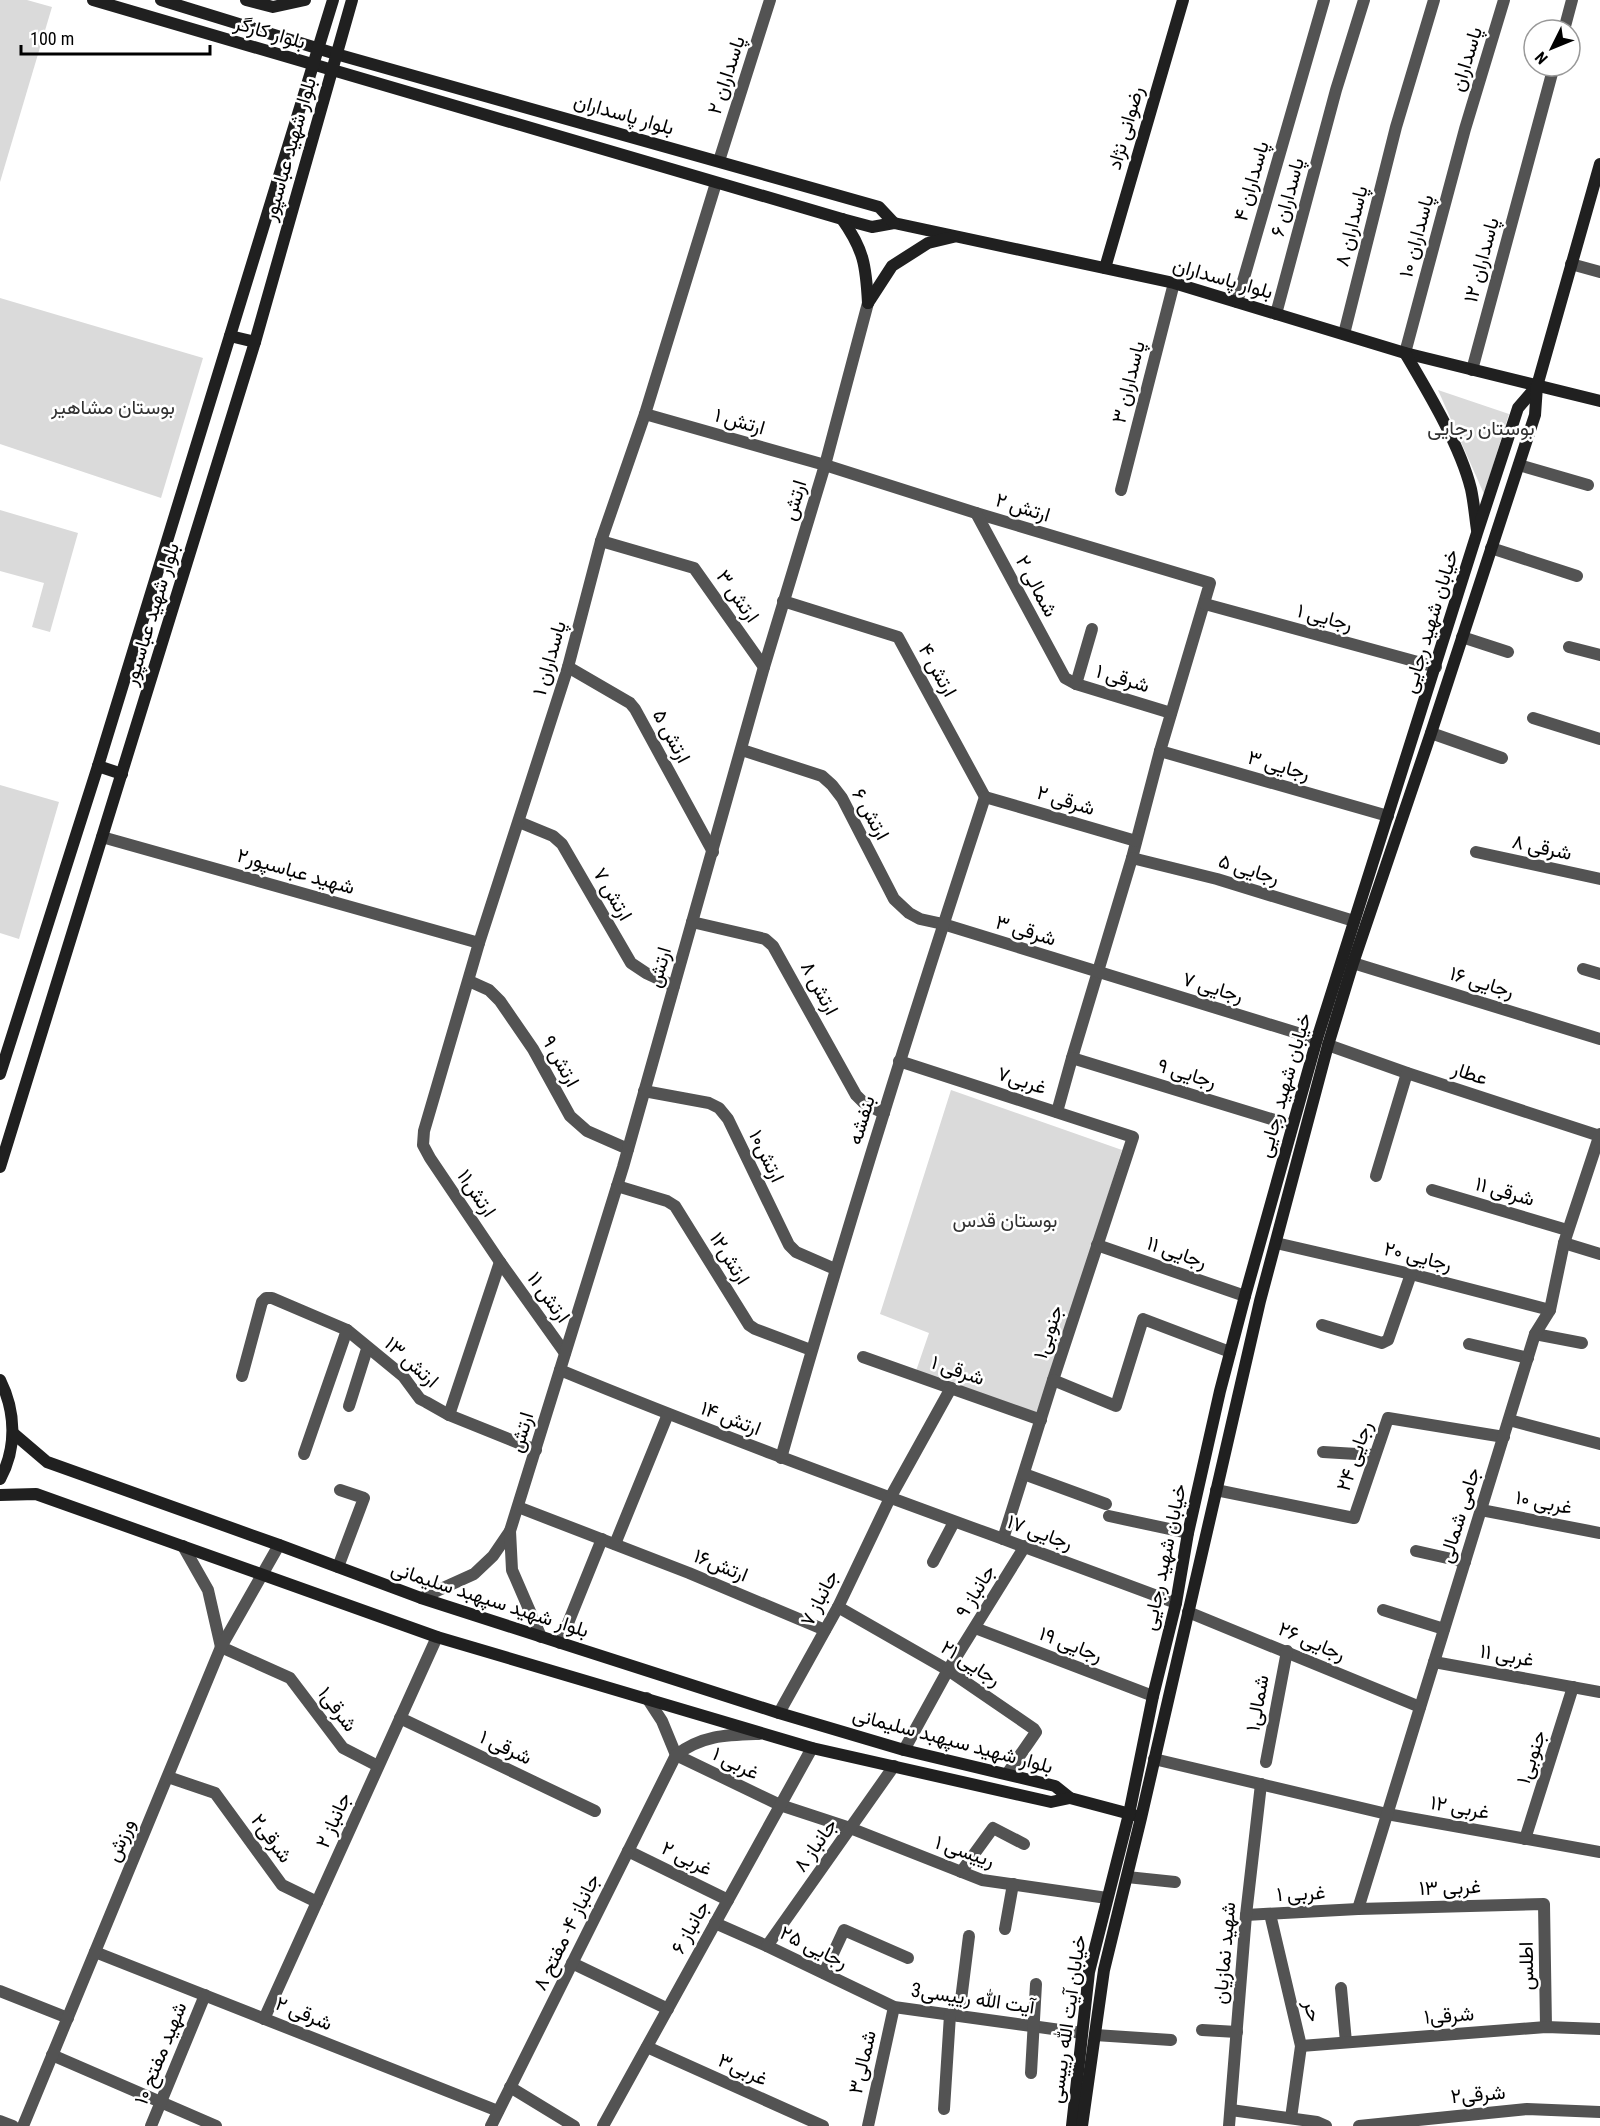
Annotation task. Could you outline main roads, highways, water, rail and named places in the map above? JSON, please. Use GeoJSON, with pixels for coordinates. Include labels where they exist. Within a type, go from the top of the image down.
{"type":"FeatureCollection","features":[{"type":"Feature","properties":{"kind":"main road","name":"بلوار کارگر"},"geometry":{"type":"LineString","coordinates":[[93,0],[332,70]]}},
{"type":"Feature","properties":{"kind":"main road","name":"بلوار کارگر"},"geometry":{"type":"LineString","coordinates":[[161,0],[336,54]]}},
{"type":"Feature","properties":{"kind":"main road"},"geometry":{"type":"LineString","coordinates":[[246,0],[273,8],[305,0]]}},
{"type":"Feature","properties":{"kind":"main road","name":"بلوار شهید عباسپور"},"geometry":{"type":"LineString","coordinates":[[0,1074],[98,766],[333,0]]}},
{"type":"Feature","properties":{"kind":"main road","name":"بلوار شهید عباسپور"},"geometry":{"type":"LineString","coordinates":[[0,1167],[255,342],[352,0]]}},
{"type":"Feature","properties":{"kind":"main road","name":"رضوانی نژاد"},"geometry":{"type":"LineString","coordinates":[[1105,268],[1184,0]]}},
{"type":"Feature","properties":{"kind":"main road","name":"بلوار پاسداران"},"geometry":{"type":"LineString","coordinates":[[336,54],[879,207],[894,223]]}},
{"type":"Feature","properties":{"kind":"main road","name":"بلوار پاسداران"},"geometry":{"type":"LineString","coordinates":[[332,70],[872,227],[894,223],[1174,283],[1405,352],[1600,401]]}},
{"type":"Feature","properties":{"kind":"main road","name":"خیابان شهید رجایی"},"geometry":{"type":"LineString","coordinates":[[1142,1818],[1237,1397],[1354,921],[1431,733],[1520,465],[1535,415],[1537,386],[1599,171]]}},
{"type":"Feature","properties":{"kind":"main road"},"geometry":{"type":"LineString","coordinates":[[842,219],[855,238],[863,256],[868,303],[892,266],[928,243],[956,237]]}},
{"type":"Feature","properties":{"kind":"main road"},"geometry":{"type":"LineString","coordinates":[[230,336],[255,342]]}},
{"type":"Feature","properties":{"kind":"main road"},"geometry":{"type":"LineString","coordinates":[[1405,352],[1431,396],[1460,458],[1471,489],[1477,533]]}},
{"type":"Feature","properties":{"kind":"main road","name":"خیابان شهید رجایی"},"geometry":{"type":"LineString","coordinates":[[1129,1814],[1220,1391],[1291,1125],[1353,963],[1378,867],[1388,816],[1518,408],[1537,386]]}},
{"type":"Feature","properties":{"kind":"main road"},"geometry":{"type":"LineString","coordinates":[[98,766],[122,774]]}},
{"type":"Feature","properties":{"kind":"main road"},"geometry":{"type":"LineString","coordinates":[[0,1380],[10,1407],[13,1433],[8,1460],[0,1479]]}},
{"type":"Feature","properties":{"kind":"main road"},"geometry":{"type":"LineString","coordinates":[[1220,1391],[1237,1397]]}},
{"type":"Feature","properties":{"kind":"main road","name":"بلوار شهید سپهبد سلیمانی"},"geometry":{"type":"LineString","coordinates":[[13,1433],[47,1462],[421,1598],[779,1713],[904,1750],[1055,1786],[1070,1798]]}},
{"type":"Feature","properties":{"kind":"main road","name":"بلوار شهید سپهبد سلیمانی"},"geometry":{"type":"LineString","coordinates":[[0,1495],[36,1494],[437,1637],[812,1748],[1051,1802],[1070,1798]]}},
{"type":"Feature","properties":{"kind":"main road"},"geometry":{"type":"LineString","coordinates":[[1070,1798],[1142,1818]]}},
{"type":"Feature","properties":{"kind":"main road","name":"خیابان آیت الله رییسی"},"geometry":{"type":"LineString","coordinates":[[1082,2126],[1088,2034],[1089,1972],[1129,1814]]}},
{"type":"Feature","properties":{"kind":"main road","name":"خیابان آیت الله رییسی"},"geometry":{"type":"LineString","coordinates":[[1072,2126],[1088,2034],[1142,1818]]}},
{"type":"Feature","properties":{"kind":"park label","name":"بوستان مشاهیر"},"geometry":{"type":"Point","coordinates":[113,407]}},
{"type":"Feature","properties":{"kind":"park label","name":"بوستان رجایی"},"geometry":{"type":"Point","coordinates":[1481,428]}},
{"type":"Feature","properties":{"kind":"park label","name":"بوستان قدس"},"geometry":{"type":"Point","coordinates":[1005,1220]}}]}
